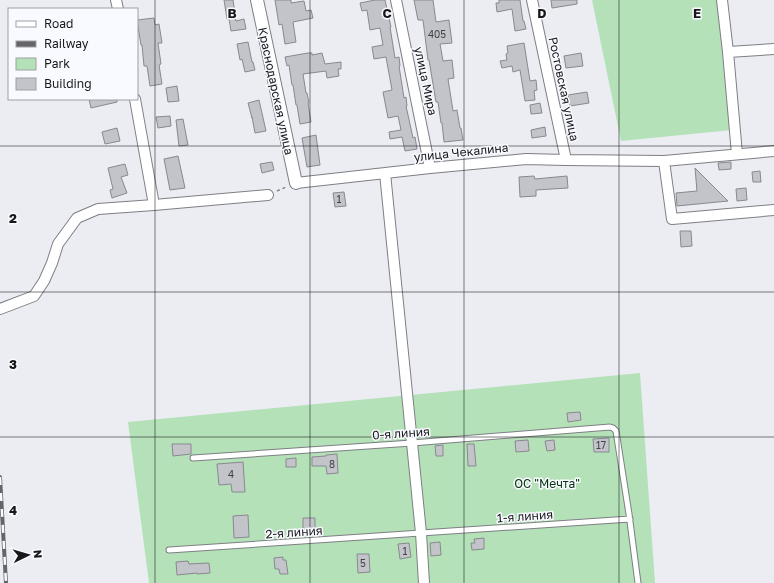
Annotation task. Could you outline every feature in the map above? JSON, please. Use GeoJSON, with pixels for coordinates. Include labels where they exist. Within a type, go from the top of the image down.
{"type":"FeatureCollection","features":[{"type":"Feature","properties":{"kind":"street","name":"Краснодарская улица"},"geometry":{"type":"LineString","coordinates":[[257,0],[296,183]]}},
{"type":"Feature","properties":{"kind":"street","name":"улица Мира"},"geometry":{"type":"LineString","coordinates":[[396,0],[430,168]]}},
{"type":"Feature","properties":{"kind":"street","name":"Ростовская улица"},"geometry":{"type":"LineString","coordinates":[[532,0],[566,160]]}},
{"type":"Feature","properties":{"kind":"street"},"geometry":{"type":"LineString","coordinates":[[722,0],[738,154]]}},
{"type":"Feature","properties":{"kind":"street"},"geometry":{"type":"LineString","coordinates":[[728,52],[774,49]]}},
{"type":"Feature","properties":{"kind":"street"},"geometry":{"type":"LineString","coordinates":[[135,100],[154,205]]}},
{"type":"Feature","properties":{"kind":"street","name":"улица Чекалина"},"geometry":{"type":"LineString","coordinates":[[296,183],[526,159],[664,161],[774,151]]}},
{"type":"Feature","properties":{"kind":"street"},"geometry":{"type":"LineString","coordinates":[[664,161],[672,219],[774,210]]}},
{"type":"Feature","properties":{"kind":"street"},"geometry":{"type":"LineString","coordinates":[[385,173],[421,533],[424,583]]}},
{"type":"Feature","properties":{"kind":"street"},"geometry":{"type":"LineString","coordinates":[[0,309],[34,296],[47,275],[58,244],[77,218],[98,208],[154,205],[268,195]]}},
{"type":"Feature","properties":{"kind":"lane","name":"0-я линия"},"geometry":{"type":"LineString","coordinates":[[193,458],[412,443],[610,427],[616,431],[630,519]]}},
{"type":"Feature","properties":{"kind":"lane","name":"1-я линия"},"geometry":{"type":"LineString","coordinates":[[421,533],[630,519]]}},
{"type":"Feature","properties":{"kind":"lane"},"geometry":{"type":"LineString","coordinates":[[630,519],[638,583]]}},
{"type":"Feature","properties":{"kind":"lane","name":"2-я линия"},"geometry":{"type":"LineString","coordinates":[[169,550],[421,533]]}},
{"type":"Feature","properties":{"kind":"path"},"geometry":{"type":"LineString","coordinates":[[268,195],[296,183]]}},
{"type":"Feature","properties":{"kind":"green space"},"geometry":{"type":"Polygon","coordinates":[[[592,0],[717,0],[732,130],[621,141],[592,0]]]}},
{"type":"Feature","properties":{"kind":"green space","name":"ОС \"Мечта\""},"geometry":{"type":"Polygon","coordinates":[[[640,373],[655,583],[149,583],[128,422],[640,373]]]}},
{"type":"Feature","properties":{"kind":"building"},"geometry":{"type":"Polygon","coordinates":[[[224,0],[233,0],[236,21],[244,19],[246,29],[231,31],[229,19],[227,19],[224,0]]]}},
{"type":"Feature","properties":{"kind":"building"},"geometry":{"type":"Polygon","coordinates":[[[275,0],[291,0],[291,3],[304,1],[306,11],[311,10],[313,18],[293,22],[296,42],[285,44],[282,24],[279,25],[275,0]]]}},
{"type":"Feature","properties":{"kind":"building"},"geometry":{"type":"Polygon","coordinates":[[[385,0],[391,27],[395,58],[399,57],[404,98],[406,97],[406,106],[417,149],[405,151],[402,137],[390,139],[389,132],[401,130],[398,116],[388,118],[383,92],[392,90],[386,57],[374,59],[372,47],[383,45],[380,28],[370,30],[367,10],[362,11],[360,3],[385,0]]]}},
{"type":"Feature","properties":{"kind":"building"},"geometry":{"type":"Polygon","coordinates":[[[414,0],[433,0],[436,22],[449,20],[452,43],[440,44],[443,61],[452,60],[454,78],[448,79],[453,111],[457,110],[463,140],[444,142],[438,102],[436,102],[428,60],[423,20],[418,20],[414,0]]]}},
{"type":"Feature","properties":{"kind":"building"},"geometry":{"type":"Polygon","coordinates":[[[499,0],[520,0],[523,21],[526,29],[515,31],[512,9],[497,12],[496,3],[499,3],[499,0]]]}},
{"type":"Feature","properties":{"kind":"building"},"geometry":{"type":"Polygon","coordinates":[[[551,0],[577,0],[577,4],[552,8],[551,0]]]}},
{"type":"Feature","properties":{"kind":"building"},"geometry":{"type":"Polygon","coordinates":[[[154,18],[155,25],[159,24],[162,43],[158,43],[161,64],[159,65],[162,84],[150,86],[147,66],[144,66],[138,20],[154,18]]]}},
{"type":"Feature","properties":{"kind":"building"},"geometry":{"type":"Polygon","coordinates":[[[248,42],[255,70],[245,72],[242,59],[240,60],[237,44],[248,42]]]}},
{"type":"Feature","properties":{"kind":"building"},"geometry":{"type":"Polygon","coordinates":[[[524,43],[530,81],[536,80],[537,90],[534,91],[535,100],[525,101],[520,70],[513,72],[512,66],[502,68],[500,61],[507,60],[507,46],[524,43]]]}},
{"type":"Feature","properties":{"kind":"building"},"geometry":{"type":"Polygon","coordinates":[[[312,53],[312,55],[322,53],[325,64],[341,62],[341,69],[338,69],[339,76],[327,78],[326,71],[303,74],[311,122],[300,124],[289,65],[287,66],[285,57],[312,53]]]}},
{"type":"Feature","properties":{"kind":"building"},"geometry":{"type":"Polygon","coordinates":[[[581,53],[583,66],[566,68],[564,56],[581,53]]]}},
{"type":"Feature","properties":{"kind":"building"},"geometry":{"type":"Polygon","coordinates":[[[177,86],[179,101],[168,102],[166,88],[177,86]]]}},
{"type":"Feature","properties":{"kind":"building"},"geometry":{"type":"Polygon","coordinates":[[[587,92],[589,103],[570,106],[568,95],[587,92]]]}},
{"type":"Feature","properties":{"kind":"building"},"geometry":{"type":"Polygon","coordinates":[[[89,100],[117,100],[117,102],[91,108],[89,100]]]}},
{"type":"Feature","properties":{"kind":"building"},"geometry":{"type":"Polygon","coordinates":[[[259,100],[266,131],[255,133],[248,103],[259,100]]]}},
{"type":"Feature","properties":{"kind":"building"},"geometry":{"type":"Polygon","coordinates":[[[540,103],[542,113],[531,114],[530,105],[540,103]]]}},
{"type":"Feature","properties":{"kind":"building"},"geometry":{"type":"Polygon","coordinates":[[[170,116],[171,126],[158,128],[156,117],[170,116]]]}},
{"type":"Feature","properties":{"kind":"building"},"geometry":{"type":"Polygon","coordinates":[[[183,119],[188,145],[179,146],[176,120],[183,119]]]}},
{"type":"Feature","properties":{"kind":"building"},"geometry":{"type":"Polygon","coordinates":[[[545,127],[546,136],[532,138],[531,130],[545,127]]]}},
{"type":"Feature","properties":{"kind":"building"},"geometry":{"type":"Polygon","coordinates":[[[117,128],[120,141],[105,144],[102,132],[117,128]]]}},
{"type":"Feature","properties":{"kind":"building"},"geometry":{"type":"Polygon","coordinates":[[[316,135],[320,165],[307,167],[302,138],[316,135]]]}},
{"type":"Feature","properties":{"kind":"building"},"geometry":{"type":"Polygon","coordinates":[[[178,156],[185,188],[170,190],[164,159],[178,156]]]}},
{"type":"Feature","properties":{"kind":"building"},"geometry":{"type":"Polygon","coordinates":[[[272,162],[274,170],[262,173],[260,164],[272,162]]]}},
{"type":"Feature","properties":{"kind":"building"},"geometry":{"type":"Polygon","coordinates":[[[731,162],[731,169],[719,170],[718,163],[731,162]]]}},
{"type":"Feature","properties":{"kind":"building"},"geometry":{"type":"Polygon","coordinates":[[[125,164],[128,175],[121,177],[127,193],[112,198],[110,190],[113,189],[108,168],[125,164]]]}},
{"type":"Feature","properties":{"kind":"building"},"geometry":{"type":"Polygon","coordinates":[[[695,168],[728,201],[677,206],[676,193],[697,191],[695,168]]]}},
{"type":"Feature","properties":{"kind":"building"},"geometry":{"type":"Polygon","coordinates":[[[760,171],[761,182],[753,182],[752,172],[760,171]]]}},
{"type":"Feature","properties":{"kind":"building"},"geometry":{"type":"Polygon","coordinates":[[[534,176],[535,179],[567,176],[568,188],[536,190],[536,196],[520,197],[519,177],[534,176]]]}},
{"type":"Feature","properties":{"kind":"building"},"geometry":{"type":"Polygon","coordinates":[[[746,188],[747,200],[737,201],[736,189],[746,188]]]}},
{"type":"Feature","properties":{"kind":"building"},"geometry":{"type":"Polygon","coordinates":[[[344,192],[346,206],[335,207],[333,193],[344,192]]]}},
{"type":"Feature","properties":{"kind":"building"},"geometry":{"type":"Polygon","coordinates":[[[680,231],[691,231],[692,246],[681,247],[680,231]]]}},
{"type":"Feature","properties":{"kind":"building"},"geometry":{"type":"Polygon","coordinates":[[[580,412],[581,420],[568,422],[567,413],[580,412]]]}},
{"type":"Feature","properties":{"kind":"building"},"geometry":{"type":"Polygon","coordinates":[[[609,438],[609,452],[594,452],[593,439],[609,438]]]}},
{"type":"Feature","properties":{"kind":"building"},"geometry":{"type":"Polygon","coordinates":[[[528,440],[529,451],[516,452],[515,441],[528,440]]]}},
{"type":"Feature","properties":{"kind":"building"},"geometry":{"type":"Polygon","coordinates":[[[554,440],[555,450],[547,451],[545,441],[554,440]]]}},
{"type":"Feature","properties":{"kind":"building"},"geometry":{"type":"Polygon","coordinates":[[[172,444],[191,444],[191,454],[173,456],[172,444]]]}},
{"type":"Feature","properties":{"kind":"building"},"geometry":{"type":"Polygon","coordinates":[[[467,444],[474,444],[476,466],[468,466],[467,444]]]}},
{"type":"Feature","properties":{"kind":"building"},"geometry":{"type":"Polygon","coordinates":[[[443,445],[443,456],[436,456],[435,446],[443,445]]]}},
{"type":"Feature","properties":{"kind":"building"},"geometry":{"type":"Polygon","coordinates":[[[337,454],[338,473],[327,474],[326,466],[312,466],[312,457],[337,454]]]}},
{"type":"Feature","properties":{"kind":"building"},"geometry":{"type":"Polygon","coordinates":[[[296,458],[296,467],[286,467],[286,459],[296,458]]]}},
{"type":"Feature","properties":{"kind":"building"},"geometry":{"type":"Polygon","coordinates":[[[243,462],[245,492],[232,492],[231,484],[219,485],[217,464],[243,462]]]}},
{"type":"Feature","properties":{"kind":"building"},"geometry":{"type":"Polygon","coordinates":[[[248,515],[249,537],[234,538],[233,516],[248,515]]]}},
{"type":"Feature","properties":{"kind":"building"},"geometry":{"type":"Polygon","coordinates":[[[303,518],[315,518],[315,531],[303,532],[303,518]]]}},
{"type":"Feature","properties":{"kind":"building"},"geometry":{"type":"Polygon","coordinates":[[[484,538],[484,549],[472,550],[471,543],[475,543],[474,539],[484,538]]]}},
{"type":"Feature","properties":{"kind":"building"},"geometry":{"type":"Polygon","coordinates":[[[440,542],[441,555],[431,556],[430,543],[440,542]]]}},
{"type":"Feature","properties":{"kind":"building"},"geometry":{"type":"Polygon","coordinates":[[[409,543],[411,557],[400,559],[398,544],[409,543]]]}},
{"type":"Feature","properties":{"kind":"building"},"geometry":{"type":"Polygon","coordinates":[[[357,554],[369,554],[370,572],[358,573],[357,554]]]}},
{"type":"Feature","properties":{"kind":"building"},"geometry":{"type":"Polygon","coordinates":[[[283,557],[283,560],[286,560],[288,574],[280,574],[279,569],[275,569],[274,558],[283,557]]]}},
{"type":"Feature","properties":{"kind":"building"},"geometry":{"type":"Polygon","coordinates":[[[188,561],[189,564],[209,563],[210,573],[177,575],[176,562],[188,561]]]}},
{"type":"Feature","properties":{"kind":"railway"},"geometry":{"type":"LineString","coordinates":[[0,477],[6,583]]}}]}
